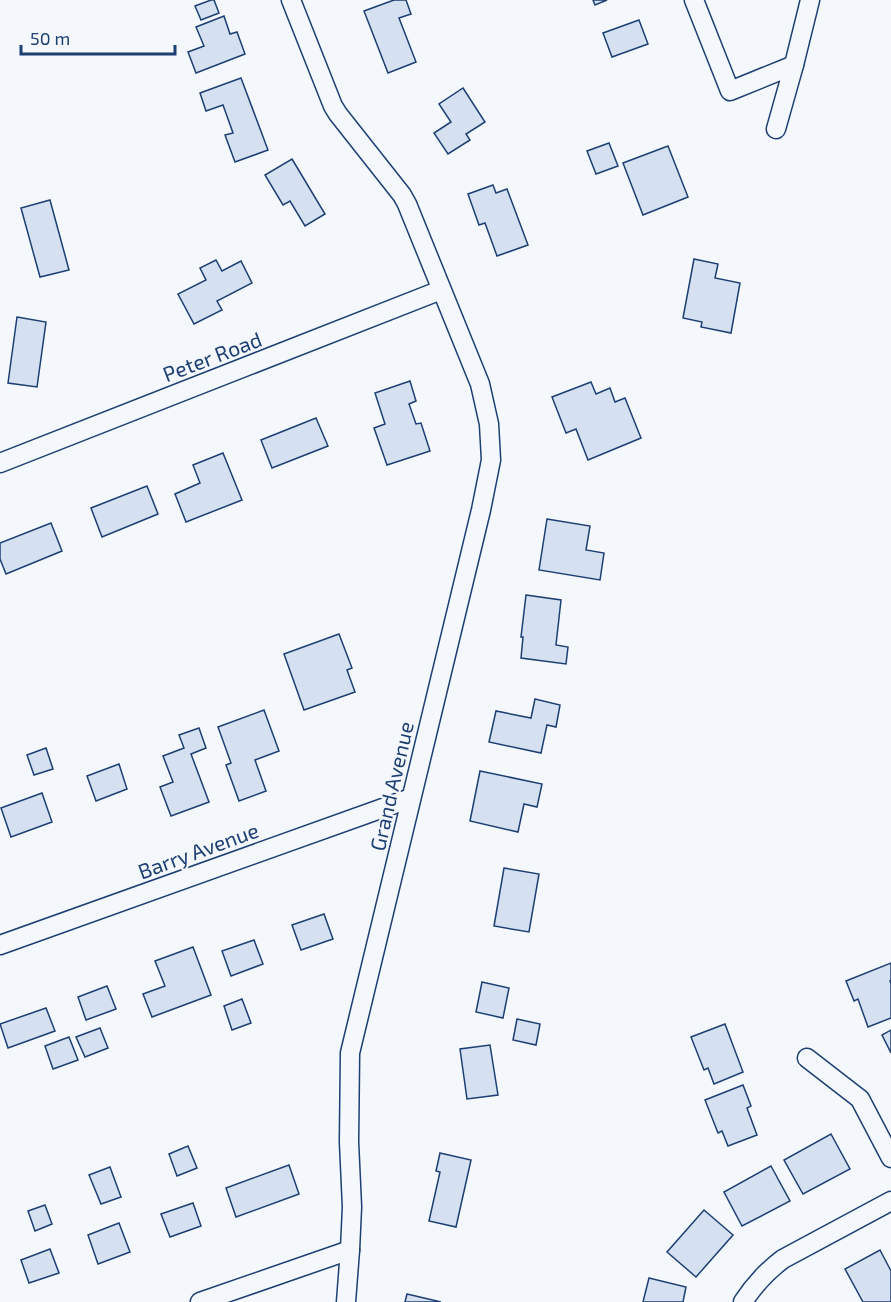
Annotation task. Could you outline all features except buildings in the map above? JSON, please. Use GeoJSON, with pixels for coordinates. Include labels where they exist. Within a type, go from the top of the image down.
{"type":"FeatureCollection","features":[{"type":"Feature","properties":{"kind":"street","name":"Grand Avenue"},"geometry":{"type":"LineString","coordinates":[[291,0],[333,106],[407,204],[480,384],[489,424],[491,460],[481,510],[350,1053],[349,1142],[352,1208],[346,1302]]}},
{"type":"Feature","properties":{"kind":"street"},"geometry":{"type":"LineString","coordinates":[[694,0],[730,91],[794,65]]}},
{"type":"Feature","properties":{"kind":"street"},"geometry":{"type":"LineString","coordinates":[[776,129],[810,0]]}},
{"type":"Feature","properties":{"kind":"street","name":"Peter Road"},"geometry":{"type":"LineString","coordinates":[[0,463],[441,290]]}},
{"type":"Feature","properties":{"kind":"street","name":"Barry Avenue"},"geometry":{"type":"LineString","coordinates":[[0,945],[411,798]]}},
{"type":"Feature","properties":{"kind":"street"},"geometry":{"type":"LineString","coordinates":[[807,1058],[860,1099],[891,1158]]}},
{"type":"Feature","properties":{"kind":"street"},"geometry":{"type":"LineString","coordinates":[[743,1302],[770,1269],[783,1259],[891,1201]]}},
{"type":"Feature","properties":{"kind":"street"},"geometry":{"type":"LineString","coordinates":[[200,1302],[350,1250]]}}]}
